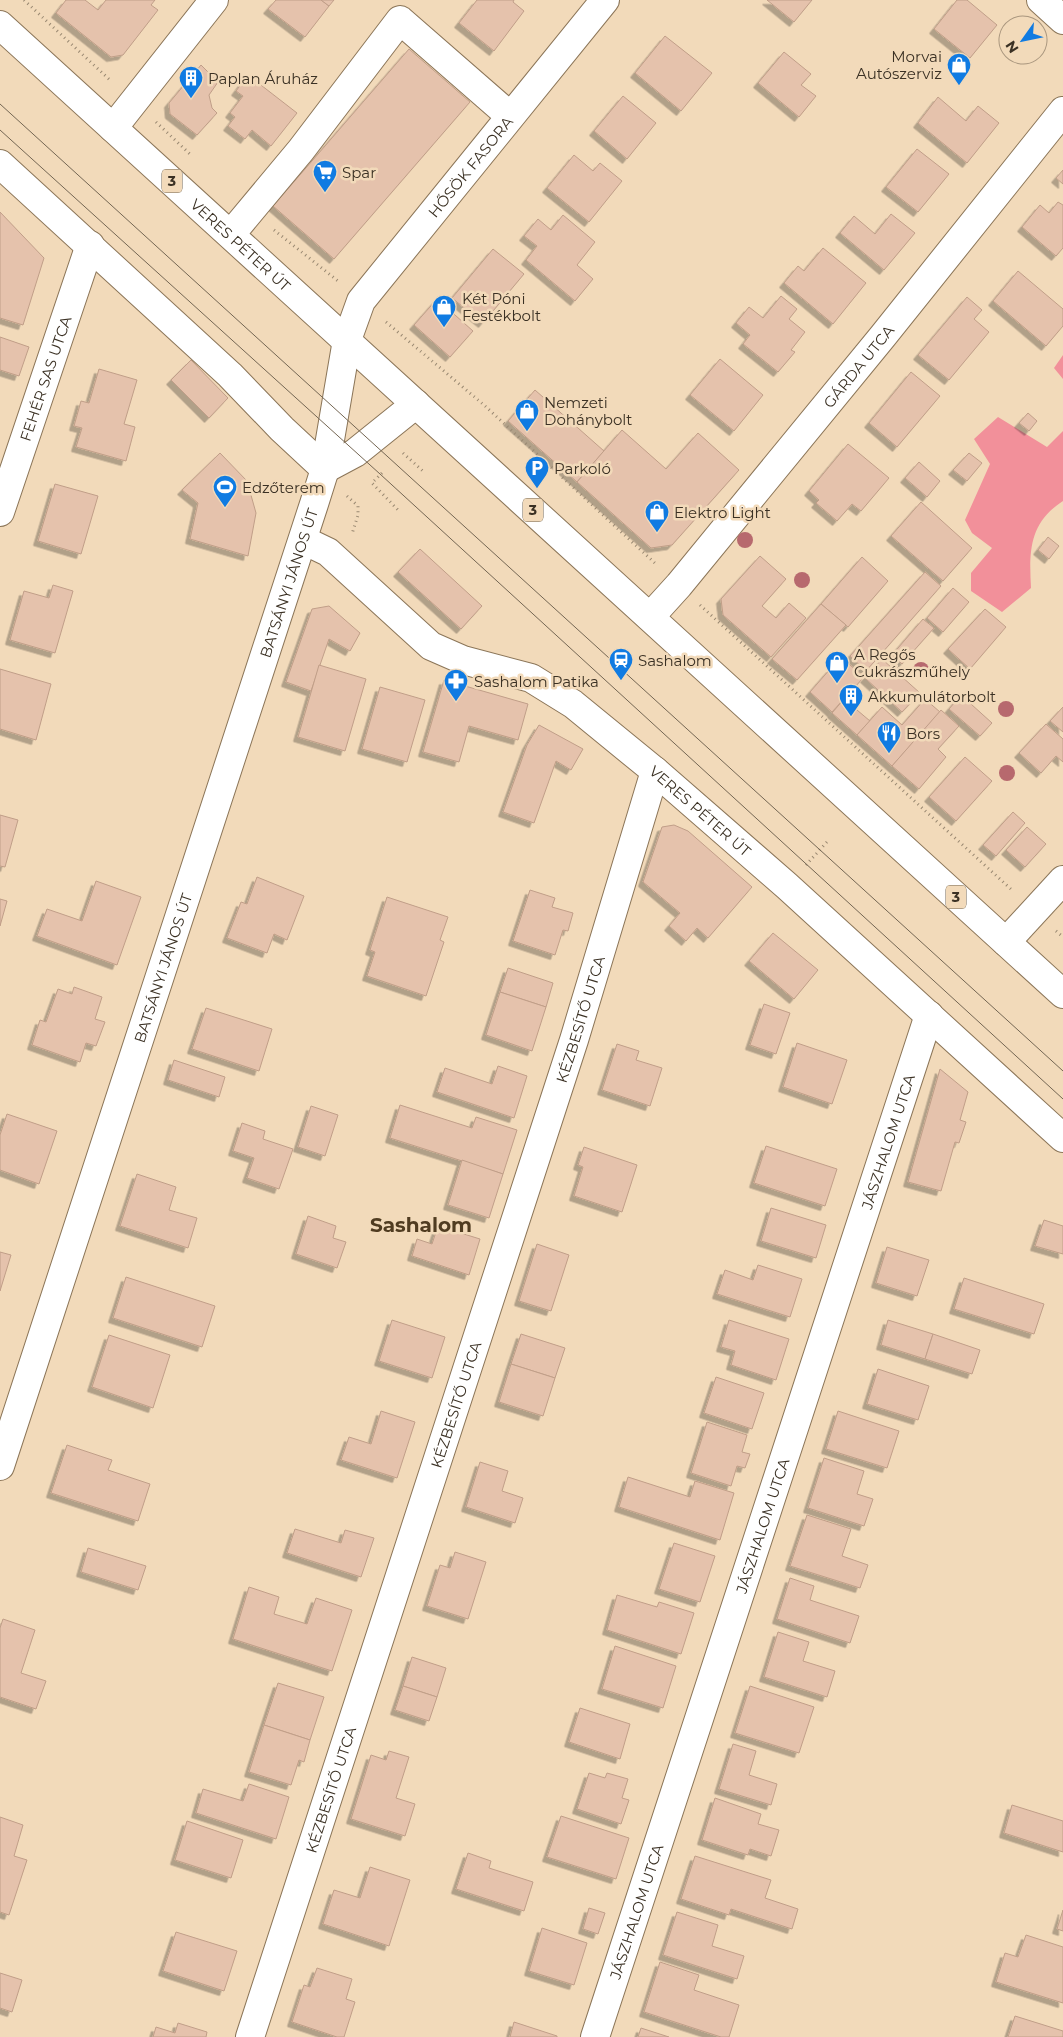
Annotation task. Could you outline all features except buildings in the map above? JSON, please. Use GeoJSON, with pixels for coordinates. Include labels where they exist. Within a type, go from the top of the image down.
{"type":"FeatureCollection","features":[{"type":"Feature","properties":{"kind":"street"},"geometry":{"type":"LineString","coordinates":[[113,128],[214,0]]}},
{"type":"Feature","properties":{"kind":"street","name":"HŐSÖK FASORA"},"geometry":{"type":"LineString","coordinates":[[347,340],[361,301],[605,0]]}},
{"type":"Feature","properties":{"kind":"street"},"geometry":{"type":"LineString","coordinates":[[1041,0],[1063,20]]}},
{"type":"Feature","properties":{"kind":"street"},"geometry":{"type":"LineString","coordinates":[[230,234],[301,150],[400,20],[510,116]]}},
{"type":"Feature","properties":{"kind":"street","name":"VERES PÉTER ÚT"},"geometry":{"type":"LineString","coordinates":[[0,25],[1063,994]]}},
{"type":"Feature","properties":{"kind":"street","name":"GÁRDA UTCA"},"geometry":{"type":"LineString","coordinates":[[650,617],[679,585],[883,336],[1063,111]]}},
{"type":"Feature","properties":{"kind":"street"},"geometry":{"type":"LineString","coordinates":[[0,164],[90,244],[230,375],[282,429],[325,469],[355,453],[416,404]]}},
{"type":"Feature","properties":{"kind":"street","name":"FEHÉR SAS UTCA"},"geometry":{"type":"LineString","coordinates":[[0,512],[90,244]]}},
{"type":"Feature","properties":{"kind":"street","name":"BATSÁNYI JÁNOS ÚT"},"geometry":{"type":"LineString","coordinates":[[0,1466],[325,469],[347,340]]}},
{"type":"Feature","properties":{"kind":"street","name":"VERES PÉTER ÚT"},"geometry":{"type":"LineString","coordinates":[[303,540],[328,552],[431,646],[463,660],[531,678],[573,704],[655,771],[787,886],[1063,1138]]}},
{"type":"Feature","properties":{"kind":"street","name":"KÉZBESÍTŐ UTCA"},"geometry":{"type":"LineString","coordinates":[[250,2037],[571,1050],[655,771]]}},
{"type":"Feature","properties":{"kind":"street"},"geometry":{"type":"LineString","coordinates":[[1006,942],[1063,880]]}},
{"type":"Feature","properties":{"kind":"street","name":"JÁSZHALOM UTCA"},"geometry":{"type":"LineString","coordinates":[[595,2037],[929,1015]]}},
{"type":"Feature","properties":{"kind":"path"},"geometry":{"type":"LineString","coordinates":[[24,0],[196,160]]}},
{"type":"Feature","properties":{"kind":"path"},"geometry":{"type":"LineString","coordinates":[[251,211],[484,405],[1063,937]]}},
{"type":"Feature","properties":{"kind":"path"},"geometry":{"type":"LineString","coordinates":[[397,456],[401,452],[425,473]]}},
{"type":"Feature","properties":{"kind":"path"},"geometry":{"type":"LineString","coordinates":[[387,467],[372,483],[399,511]]}},
{"type":"Feature","properties":{"kind":"shaded area"},"geometry":{"type":"Polygon","coordinates":[[[1063,355],[1063,379],[1054,368],[1063,355]]]}},
{"type":"Feature","properties":{"kind":"shaded area"},"geometry":{"type":"Polygon","coordinates":[[[998,417],[1047,447],[1063,431],[1063,501],[1043,519],[1037,528],[1031,550],[1031,588],[1002,612],[971,591],[971,573],[992,548],[972,533],[965,520],[990,464],[974,439],[998,417]]]}},
{"type":"Feature","properties":{"kind":"tram line"},"geometry":{"type":"LineString","coordinates":[[0,104],[1063,1071]]}},
{"type":"Feature","properties":{"kind":"tram line"},"geometry":{"type":"LineString","coordinates":[[0,130],[380,474],[1063,1099]]}},
{"type":"Feature","properties":{"kind":"place","name":"Morvai Autószerviz"},"geometry":{"type":"Point","coordinates":[959,86]}},
{"type":"Feature","properties":{"kind":"place","name":"Paplan Áruház"},"geometry":{"type":"Point","coordinates":[191,99]}},
{"type":"Feature","properties":{"kind":"place","name":"Spar"},"geometry":{"type":"Point","coordinates":[325,193]}},
{"type":"Feature","properties":{"kind":"place","name":"Két Póni Festékbolt"},"geometry":{"type":"Point","coordinates":[444,328]}},
{"type":"Feature","properties":{"kind":"place","name":"Nemzeti Dohánybolt"},"geometry":{"type":"Point","coordinates":[527,432]}},
{"type":"Feature","properties":{"kind":"place","name":"Parkoló"},"geometry":{"type":"Point","coordinates":[537,489]}},
{"type":"Feature","properties":{"kind":"place","name":"Edzőterem"},"geometry":{"type":"Point","coordinates":[225,508]}},
{"type":"Feature","properties":{"kind":"place","name":"Elektro Light"},"geometry":{"type":"Point","coordinates":[657,533]}},
{"type":"Feature","properties":{"kind":"place","name":"Sashalom"},"geometry":{"type":"Point","coordinates":[621,681]}},
{"type":"Feature","properties":{"kind":"place","name":"A Regős Cukrászműhely"},"geometry":{"type":"Point","coordinates":[837,684]}},
{"type":"Feature","properties":{"kind":"place","name":"Sashalom Patika"},"geometry":{"type":"Point","coordinates":[456,702]}},
{"type":"Feature","properties":{"kind":"place","name":"Akkumulátorbolt"},"geometry":{"type":"Point","coordinates":[851,717]}},
{"type":"Feature","properties":{"kind":"place","name":"Bors"},"geometry":{"type":"Point","coordinates":[889,754]}},
{"type":"Feature","properties":{"kind":"district","name":"Sashalom"},"geometry":{"type":"Point","coordinates":[421,1225]}}]}
